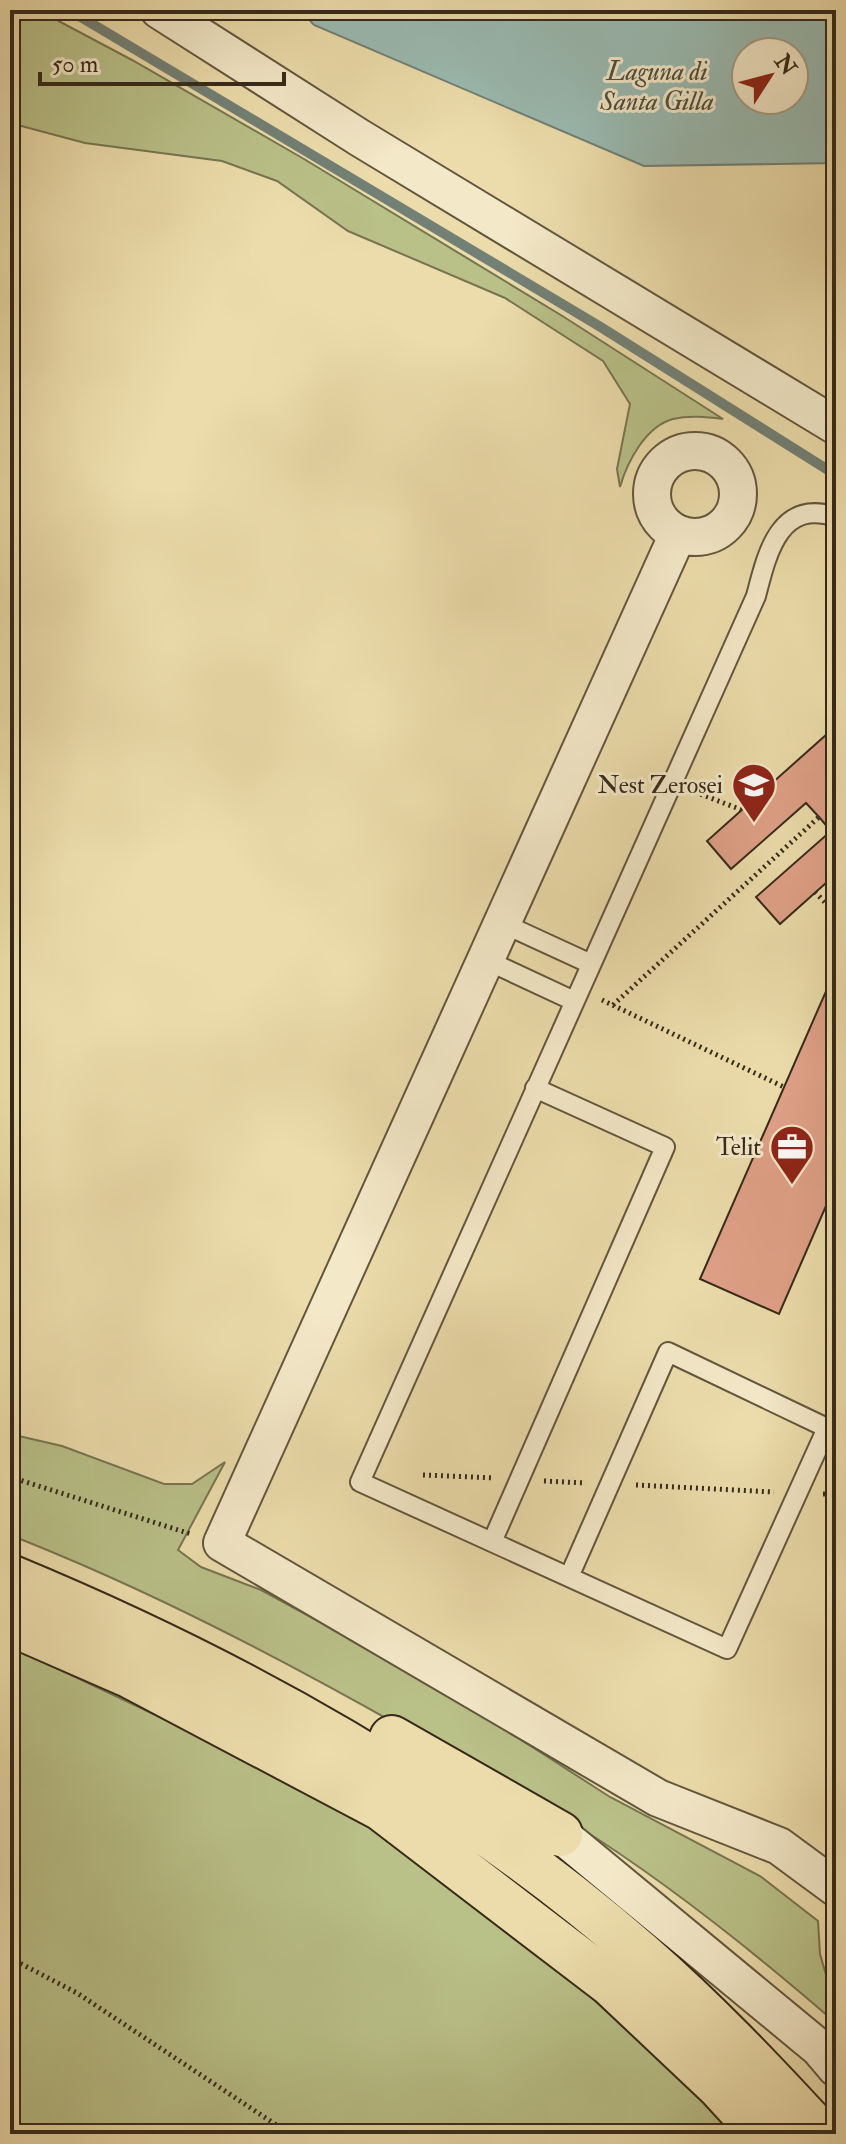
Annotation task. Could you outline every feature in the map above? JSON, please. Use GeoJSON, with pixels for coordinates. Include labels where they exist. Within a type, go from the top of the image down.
{"type":"FeatureCollection","features":[{"type":"Feature","properties":{"kind":"highway"},"geometry":{"type":"LineString","coordinates":[[10,1577],[157,1642],[278,1703],[401,1775],[531,1866],[640,1954],[742,2049],[821,2134]]}},
{"type":"Feature","properties":{"kind":"highway"},"geometry":{"type":"LineString","coordinates":[[10,1623],[129,1675],[381,1808],[611,1984],[719,2086],[763,2134]]}},
{"type":"Feature","properties":{"kind":"highway"},"geometry":{"type":"LineString","coordinates":[[157,1642],[205,1639],[269,1669],[560,1834]]}},
{"type":"Feature","properties":{"kind":"street"},"geometry":{"type":"LineString","coordinates":[[159,10],[360,138],[836,426]]}},
{"type":"Feature","properties":{"kind":"street"},"geometry":{"type":"LineString","coordinates":[[678,534],[222,1543],[658,1798],[779,1846],[836,1888]]}},
{"type":"Feature","properties":{"kind":"street"},"geometry":{"type":"LineString","coordinates":[[560,1834],[819,2048],[836,2068]]}},
{"type":"Feature","properties":{"kind":"lane"},"geometry":{"type":"LineString","coordinates":[[569,1577],[668,1352],[827,1428],[727,1649],[360,1482],[756,596],[764,566],[779,531],[798,515],[822,512],[836,517]]}},
{"type":"Feature","properties":{"kind":"lane"},"geometry":{"type":"LineString","coordinates":[[502,923],[591,964]]}},
{"type":"Feature","properties":{"kind":"lane"},"geometry":{"type":"LineString","coordinates":[[486,960],[577,995]]}},
{"type":"Feature","properties":{"kind":"lane"},"geometry":{"type":"LineString","coordinates":[[492,1542],[665,1147],[535,1088]]}},
{"type":"Feature","properties":{"kind":"path"},"geometry":{"type":"LineString","coordinates":[[672,782],[742,810]]}},
{"type":"Feature","properties":{"kind":"path"},"geometry":{"type":"LineString","coordinates":[[613,1005],[819,817]]}},
{"type":"Feature","properties":{"kind":"path"},"geometry":{"type":"LineString","coordinates":[[815,892],[836,914]]}},
{"type":"Feature","properties":{"kind":"path"},"geometry":{"type":"LineString","coordinates":[[577,995],[613,1005],[784,1087]]}},
{"type":"Feature","properties":{"kind":"path"},"geometry":{"type":"LineString","coordinates":[[10,1477],[222,1543]]}},
{"type":"Feature","properties":{"kind":"path"},"geometry":{"type":"LineString","coordinates":[[10,1958],[77,1993],[290,2134]]}},
{"type":"Feature","properties":{"kind":"green space"},"geometry":{"type":"Polygon","coordinates":[[[10,10],[38,10],[132,60],[304,159],[564,317],[723,419],[686,417],[663,423],[639,446],[620,487],[617,469],[630,404],[603,361],[505,298],[348,231],[277,181],[222,161],[85,143],[10,123],[10,10]]]}},
{"type":"Feature","properties":{"kind":"green space"},"geometry":{"type":"Polygon","coordinates":[[[10,1434],[62,1446],[164,1484],[192,1484],[225,1462],[178,1550],[201,1567],[261,1590],[374,1651],[610,1797],[760,1876],[818,1921],[820,1954],[836,2009],[829,2017],[673,1891],[531,1798],[208,1624],[110,1577],[10,1535],[10,1434]]]}},
{"type":"Feature","properties":{"kind":"green space"},"geometry":{"type":"Polygon","coordinates":[[[10,1646],[286,1777],[375,1830],[575,1982],[738,2134],[10,2134],[10,1646]]]}},
{"type":"Feature","properties":{"kind":"water","name":"Laguna di Santa Gilla"},"geometry":{"type":"Polygon","coordinates":[[[300,10],[836,10],[836,163],[644,166],[314,25],[300,10]]]}},
{"type":"Feature","properties":{"kind":"building","name":"Nest Zerosei"},"geometry":{"type":"Polygon","coordinates":[[[836,726],[836,874],[780,924],[756,897],[831,831],[819,817],[806,803],[731,869],[707,841],[836,726]]]}},
{"type":"Feature","properties":{"kind":"building"},"geometry":{"type":"Polygon","coordinates":[[[827,989],[836,993],[836,1183],[779,1314],[700,1279],[827,989]]]}},
{"type":"Feature","properties":{"kind":"waterway"},"geometry":{"type":"LineString","coordinates":[[69,10],[599,326],[836,475]]}},
{"type":"Feature","properties":{"kind":"place","name":"Nest Zerosei"},"geometry":{"type":"Point","coordinates":[754,824]}},
{"type":"Feature","properties":{"kind":"place","name":"Telit"},"geometry":{"type":"Point","coordinates":[792,1186]}}]}
